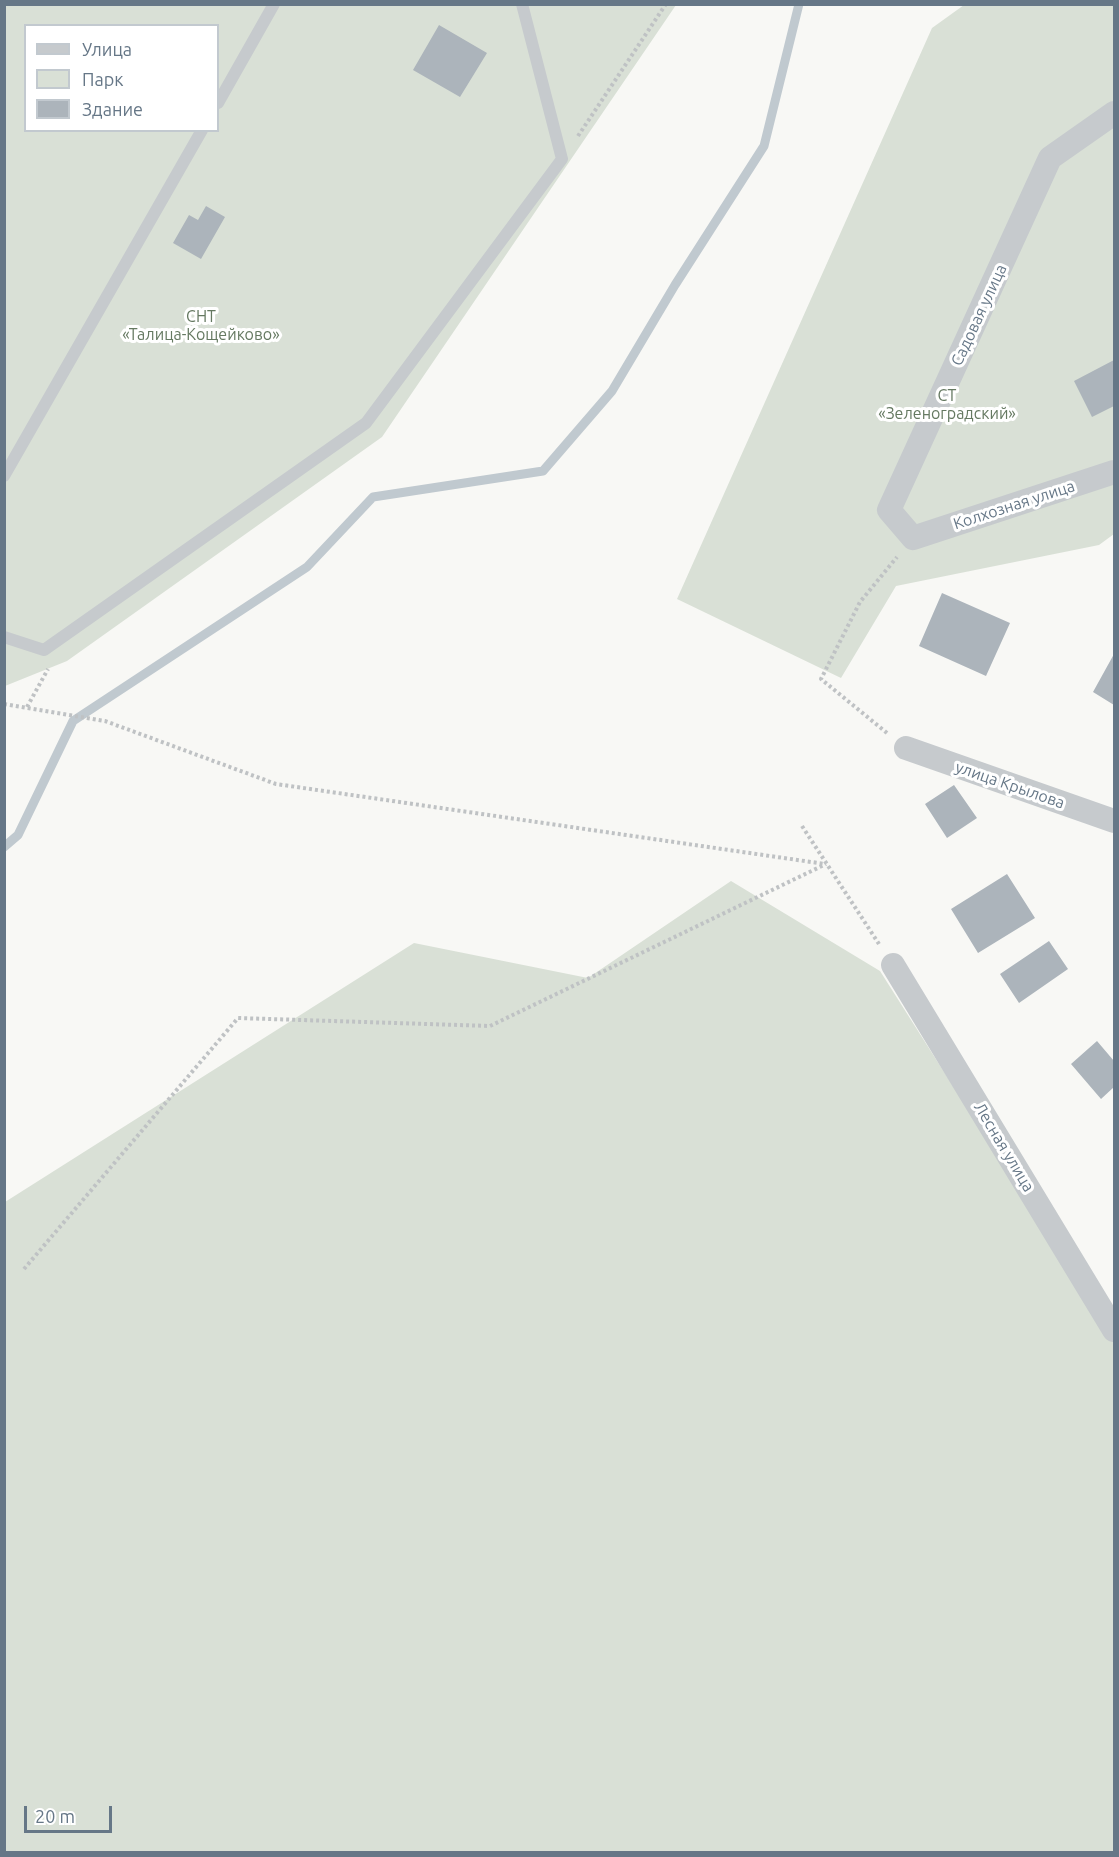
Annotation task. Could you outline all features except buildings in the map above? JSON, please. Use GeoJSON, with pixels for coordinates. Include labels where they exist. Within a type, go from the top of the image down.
{"type":"FeatureCollection","features":[{"type":"Feature","properties":{"kind":"street","name":"Садовая улица"},"geometry":{"type":"LineString","coordinates":[[913,538],[890,510],[1050,158],[1114,113]]}},
{"type":"Feature","properties":{"kind":"street","name":"Колхозная улица"},"geometry":{"type":"LineString","coordinates":[[913,538],[1114,472]]}},
{"type":"Feature","properties":{"kind":"street","name":"улица Крылова"},"geometry":{"type":"LineString","coordinates":[[906,748],[1114,821]]}},
{"type":"Feature","properties":{"kind":"street","name":"Лесная улица"},"geometry":{"type":"LineString","coordinates":[[893,965],[1114,1330]]}},
{"type":"Feature","properties":{"kind":"lane"},"geometry":{"type":"LineString","coordinates":[[219,102],[274,4]]}},
{"type":"Feature","properties":{"kind":"lane"},"geometry":{"type":"LineString","coordinates":[[4,637],[44,650],[366,423],[562,159],[522,4]]}},
{"type":"Feature","properties":{"kind":"lane"},"geometry":{"type":"LineString","coordinates":[[4,476],[201,132]]}},
{"type":"Feature","properties":{"kind":"path"},"geometry":{"type":"LineString","coordinates":[[562,159],[666,4]]}},
{"type":"Feature","properties":{"kind":"path"},"geometry":{"type":"LineString","coordinates":[[906,748],[821,679],[860,602],[913,538]]}},
{"type":"Feature","properties":{"kind":"path"},"geometry":{"type":"LineString","coordinates":[[4,704],[105,721],[276,784],[826,864]]}},
{"type":"Feature","properties":{"kind":"path"},"geometry":{"type":"LineString","coordinates":[[802,826],[893,965]]}},
{"type":"Feature","properties":{"kind":"path"},"geometry":{"type":"LineString","coordinates":[[24,1269],[238,1018],[490,1026],[826,864]]}},
{"type":"Feature","properties":{"kind":"green space","name":"СНТ «Талица-Кощейково»"},"geometry":{"type":"Polygon","coordinates":[[[5,5],[676,5],[382,437],[67,661],[5,686],[5,5]]]}},
{"type":"Feature","properties":{"kind":"green space","name":"СТ «Зеленоградский»"},"geometry":{"type":"Polygon","coordinates":[[[964,5],[1114,5],[1114,534],[1099,545],[896,586],[841,678],[677,599],[932,28],[964,5]]]}},
{"type":"Feature","properties":{"kind":"green space"},"geometry":{"type":"Polygon","coordinates":[[[731,881],[880,971],[1114,1340],[1114,1852],[5,1852],[5,1202],[414,943],[588,978],[731,881]]]}},
{"type":"Feature","properties":{"kind":"waterway"},"geometry":{"type":"LineString","coordinates":[[4,847],[18,835],[73,721],[307,567],[373,497],[543,471],[612,391],[675,285],[764,146],[799,4]]}}]}
